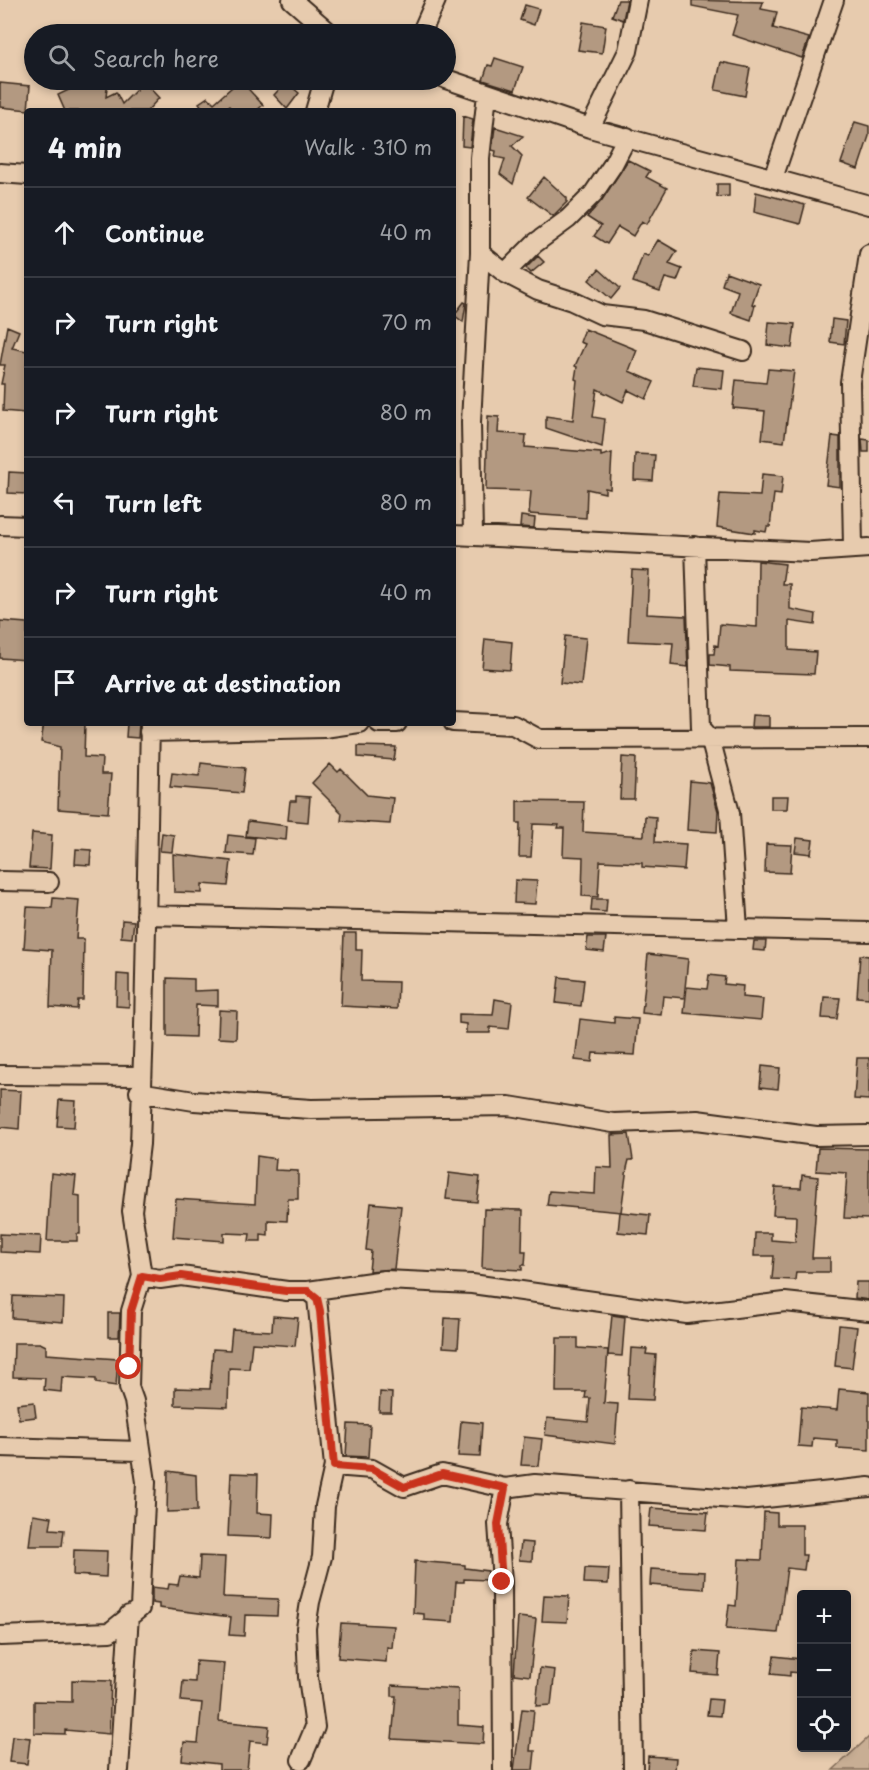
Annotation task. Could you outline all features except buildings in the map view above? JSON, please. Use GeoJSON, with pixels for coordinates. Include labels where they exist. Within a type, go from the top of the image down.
{"type":"FeatureCollection","features":[{"type":"Feature","properties":{"kind":"street"},"geometry":{"type":"LineString","coordinates":[[292,0],[320,24]]}},
{"type":"Feature","properties":{"kind":"street"},"geometry":{"type":"LineString","coordinates":[[425,24],[436,0]]}},
{"type":"Feature","properties":{"kind":"street"},"geometry":{"type":"LineString","coordinates":[[590,128],[628,51],[638,0]]}},
{"type":"Feature","properties":{"kind":"street"},"geometry":{"type":"LineString","coordinates":[[774,178],[834,0]]}},
{"type":"Feature","properties":{"kind":"street"},"geometry":{"type":"LineString","coordinates":[[456,83],[590,128],[627,136],[869,205]]}},
{"type":"Feature","properties":{"kind":"street"},"geometry":{"type":"LineString","coordinates":[[314,108],[320,90]]}},
{"type":"Feature","properties":{"kind":"street"},"geometry":{"type":"LineString","coordinates":[[473,535],[471,422],[480,253],[480,158],[487,94]]}},
{"type":"Feature","properties":{"kind":"street"},"geometry":{"type":"LineString","coordinates":[[505,273],[534,244],[568,219],[593,194],[612,166],[627,136]]}},
{"type":"Feature","properties":{"kind":"street"},"geometry":{"type":"LineString","coordinates":[[0,173],[24,175]]}},
{"type":"Feature","properties":{"kind":"street"},"geometry":{"type":"LineString","coordinates":[[480,253],[505,273],[538,290],[572,301],[602,315],[644,320],[744,351]]}},
{"type":"Feature","properties":{"kind":"street"},"geometry":{"type":"LineString","coordinates":[[456,535],[810,552],[861,548],[850,382],[869,254]]}},
{"type":"Feature","properties":{"kind":"street"},"geometry":{"type":"LineString","coordinates":[[0,525],[24,526]]}},
{"type":"Feature","properties":{"kind":"street"},"geometry":{"type":"LineString","coordinates":[[695,546],[701,728],[710,738],[730,813],[738,929]]}},
{"type":"Feature","properties":{"kind":"street"},"geometry":{"type":"LineString","coordinates":[[456,722],[513,725],[539,739],[869,738]]}},
{"type":"Feature","properties":{"kind":"street"},"geometry":{"type":"LineString","coordinates":[[0,1636],[110,1632],[140,1608],[142,1596],[146,1482],[135,1401],[129,1387],[131,1311],[142,1276],[132,1211],[140,1144],[149,728],[324,728],[338,726]]}},
{"type":"Feature","properties":{"kind":"street"},"geometry":{"type":"LineString","coordinates":[[0,881],[49,882]]}},
{"type":"Feature","properties":{"kind":"street"},"geometry":{"type":"LineString","coordinates":[[146,915],[869,932]]}},
{"type":"Feature","properties":{"kind":"street"},"geometry":{"type":"LineString","coordinates":[[0,1075],[140,1084],[194,1101],[311,1109],[509,1106],[613,1123],[697,1120],[816,1136],[869,1135]]}},
{"type":"Feature","properties":{"kind":"street"},"geometry":{"type":"LineString","coordinates":[[142,1276],[160,1279],[181,1276],[286,1291],[308,1291],[385,1280],[472,1284],[687,1314],[785,1302],[869,1311]]}},
{"type":"Feature","properties":{"kind":"street"},"geometry":{"type":"LineString","coordinates":[[301,1760],[315,1727],[308,1677],[306,1628],[310,1602],[322,1557],[325,1506],[334,1466],[320,1311],[317,1298],[308,1291]]}},
{"type":"Feature","properties":{"kind":"street"},"geometry":{"type":"LineString","coordinates":[[0,1447],[140,1451]]}},
{"type":"Feature","properties":{"kind":"street"},"geometry":{"type":"LineString","coordinates":[[334,1466],[372,1469],[404,1487],[442,1474],[505,1488],[535,1484],[747,1500],[869,1487]]}},
{"type":"Feature","properties":{"kind":"street"},"geometry":{"type":"LineString","coordinates":[[503,1770],[502,1582],[498,1524],[505,1488]]}},
{"type":"Feature","properties":{"kind":"street"},"geometry":{"type":"LineString","coordinates":[[629,1490],[633,1770]]}},
{"type":"Feature","properties":{"kind":"street"},"geometry":{"type":"LineString","coordinates":[[119,1770],[129,1615]]}},
{"type":"Feature","properties":{"kind":"shaded area"},"geometry":{"type":"Polygon","coordinates":[[[869,1737],[869,1770],[833,1770],[869,1737]]]}},
{"type":"Feature","properties":{"kind":"route"},"geometry":{"type":"LineString","coordinates":[[129,1367],[131,1311],[142,1276],[160,1279],[181,1276],[286,1291],[308,1291],[317,1298],[320,1311],[334,1466],[372,1469],[404,1487],[442,1474],[505,1488],[498,1524],[502,1582]]}}]}
